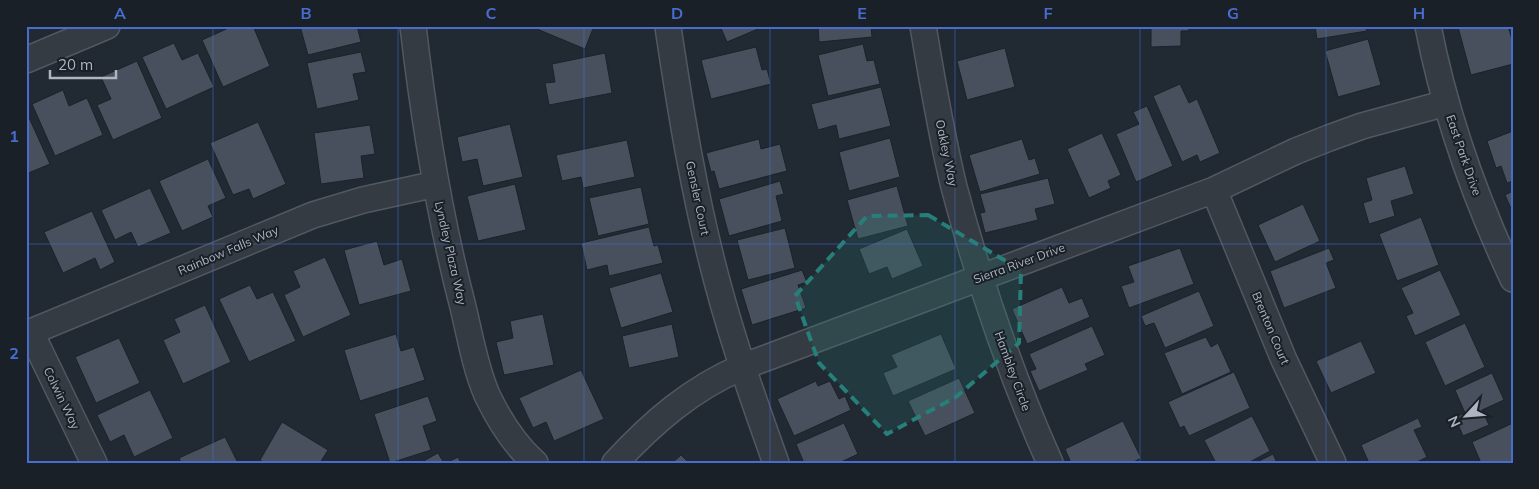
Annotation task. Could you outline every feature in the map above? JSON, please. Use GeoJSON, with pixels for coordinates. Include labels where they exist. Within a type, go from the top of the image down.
{"type":"FeatureCollection","features":[{"type":"Feature","properties":{"kind":"street"},"geometry":{"type":"LineString","coordinates":[[26,60],[107,26]]}},
{"type":"Feature","properties":{"kind":"street","name":"Lyndley Plaza Way"},"geometry":{"type":"LineString","coordinates":[[413,26],[436,184],[453,268],[480,375],[487,395],[503,426],[525,454],[535,463]]}},
{"type":"Feature","properties":{"kind":"street","name":"Oakley Way"},"geometry":{"type":"LineString","coordinates":[[923,26],[936,102],[954,185],[980,278]]}},
{"type":"Feature","properties":{"kind":"street","name":"East Park Drive"},"geometry":{"type":"LineString","coordinates":[[1428,26],[1446,103],[1463,156],[1486,219],[1513,278]]}},
{"type":"Feature","properties":{"kind":"street","name":"Gensler Court"},"geometry":{"type":"LineString","coordinates":[[668,27],[682,125],[695,189],[718,285],[742,367]]}},
{"type":"Feature","properties":{"kind":"street","name":"Sierra River Drive"},"geometry":{"type":"LineString","coordinates":[[615,463],[644,431],[682,400],[730,372],[1214,190],[1296,151],[1329,138],[1362,126],[1446,103]]}},
{"type":"Feature","properties":{"kind":"street","name":"Rainbow Falls Way"},"geometry":{"type":"LineString","coordinates":[[28,334],[313,215],[364,200],[436,184]]}},
{"type":"Feature","properties":{"kind":"street","name":"Brenton Court"},"geometry":{"type":"LineString","coordinates":[[1214,190],[1284,360],[1333,463]]}},
{"type":"Feature","properties":{"kind":"street","name":"Hambley Circle"},"geometry":{"type":"LineString","coordinates":[[980,278],[1026,409],[1050,463]]}},
{"type":"Feature","properties":{"kind":"street","name":"Colwin Way"},"geometry":{"type":"LineString","coordinates":[[28,334],[94,463]]}},
{"type":"Feature","properties":{"kind":"street"},"geometry":{"type":"LineString","coordinates":[[742,367],[776,463]]}},
{"type":"Feature","properties":{"kind":"highlighted area"},"geometry":{"type":"Polygon","coordinates":[[[928,215],[1021,270],[1019,343],[956,397],[887,434],[819,363],[795,296],[867,216],[928,215]]]}},
{"type":"Feature","properties":{"kind":"building"},"geometry":{"type":"Polygon","coordinates":[[[233,26],[253,26],[270,66],[223,87],[202,40],[233,26]]]}},
{"type":"Feature","properties":{"kind":"building"},"geometry":{"type":"Polygon","coordinates":[[[300,26],[357,26],[361,42],[308,55],[300,26]]]}},
{"type":"Feature","properties":{"kind":"building"},"geometry":{"type":"Polygon","coordinates":[[[538,26],[594,26],[585,49],[537,29],[538,26]]]}},
{"type":"Feature","properties":{"kind":"building"},"geometry":{"type":"Polygon","coordinates":[[[720,26],[765,26],[727,42],[720,26]]]}},
{"type":"Feature","properties":{"kind":"building"},"geometry":{"type":"Polygon","coordinates":[[[818,26],[871,26],[872,37],[819,42],[818,26]]]}},
{"type":"Feature","properties":{"kind":"building"},"geometry":{"type":"Polygon","coordinates":[[[1151,26],[1189,26],[1189,31],[1181,31],[1181,46],[1151,47],[1151,26]]]}},
{"type":"Feature","properties":{"kind":"building"},"geometry":{"type":"Polygon","coordinates":[[[1315,26],[1366,26],[1367,31],[1317,39],[1315,26]]]}},
{"type":"Feature","properties":{"kind":"building"},"geometry":{"type":"Polygon","coordinates":[[[1508,26],[1513,43],[1513,64],[1471,75],[1458,27],[1508,26]]]}},
{"type":"Feature","properties":{"kind":"building"},"geometry":{"type":"Polygon","coordinates":[[[1368,39],[1381,85],[1338,97],[1325,51],[1368,39]]]}},
{"type":"Feature","properties":{"kind":"building"},"geometry":{"type":"Polygon","coordinates":[[[174,43],[182,60],[198,53],[214,87],[166,109],[142,57],[174,43]]]}},
{"type":"Feature","properties":{"kind":"building"},"geometry":{"type":"Polygon","coordinates":[[[863,44],[867,61],[874,60],[880,84],[828,96],[818,55],[863,44]]]}},
{"type":"Feature","properties":{"kind":"building"},"geometry":{"type":"Polygon","coordinates":[[[756,47],[762,70],[767,69],[771,84],[711,99],[701,60],[756,47]]]}},
{"type":"Feature","properties":{"kind":"building"},"geometry":{"type":"Polygon","coordinates":[[[1005,48],[1015,87],[967,100],[957,61],[1005,48]]]}},
{"type":"Feature","properties":{"kind":"building"},"geometry":{"type":"Polygon","coordinates":[[[361,52],[366,72],[353,74],[359,100],[317,109],[307,63],[361,52]]]}},
{"type":"Feature","properties":{"kind":"building"},"geometry":{"type":"Polygon","coordinates":[[[605,53],[612,93],[549,105],[545,83],[555,82],[552,64],[605,53]]]}},
{"type":"Feature","properties":{"kind":"building"},"geometry":{"type":"Polygon","coordinates":[[[137,61],[162,118],[113,140],[97,105],[111,99],[101,77],[137,61]]]}},
{"type":"Feature","properties":{"kind":"building"},"geometry":{"type":"Polygon","coordinates":[[[1180,84],[1189,103],[1197,99],[1220,153],[1200,162],[1197,155],[1182,162],[1153,96],[1180,84]]]}},
{"type":"Feature","properties":{"kind":"building"},"geometry":{"type":"Polygon","coordinates":[[[881,87],[891,126],[839,139],[836,125],[818,130],[811,104],[881,87]]]}},
{"type":"Feature","properties":{"kind":"building"},"geometry":{"type":"Polygon","coordinates":[[[63,90],[69,106],[87,98],[103,135],[55,156],[32,104],[63,90]]]}},
{"type":"Feature","properties":{"kind":"building"},"geometry":{"type":"Polygon","coordinates":[[[1147,106],[1173,166],[1136,182],[1116,134],[1139,124],[1133,112],[1147,106]]]}},
{"type":"Feature","properties":{"kind":"building"},"geometry":{"type":"Polygon","coordinates":[[[26,111],[50,164],[26,174],[26,111]]]}},
{"type":"Feature","properties":{"kind":"building"},"geometry":{"type":"Polygon","coordinates":[[[258,122],[286,184],[253,199],[249,189],[233,195],[210,143],[258,122]]]}},
{"type":"Feature","properties":{"kind":"building"},"geometry":{"type":"Polygon","coordinates":[[[510,124],[523,177],[483,186],[477,159],[462,162],[457,137],[510,124]]]}},
{"type":"Feature","properties":{"kind":"building"},"geometry":{"type":"Polygon","coordinates":[[[370,125],[375,154],[361,156],[364,178],[321,184],[314,133],[370,125]]]}},
{"type":"Feature","properties":{"kind":"building"},"geometry":{"type":"Polygon","coordinates":[[[1513,131],[1513,181],[1507,183],[1501,166],[1496,168],[1487,141],[1513,131]]]}},
{"type":"Feature","properties":{"kind":"building"},"geometry":{"type":"Polygon","coordinates":[[[1102,133],[1121,175],[1108,181],[1111,188],[1089,198],[1067,149],[1102,133]]]}},
{"type":"Feature","properties":{"kind":"building"},"geometry":{"type":"Polygon","coordinates":[[[890,138],[900,177],[849,191],[839,152],[890,138]]]}},
{"type":"Feature","properties":{"kind":"building"},"geometry":{"type":"Polygon","coordinates":[[[759,139],[761,149],[780,144],[787,171],[719,189],[714,171],[711,172],[706,153],[759,139]]]}},
{"type":"Feature","properties":{"kind":"building"},"geometry":{"type":"Polygon","coordinates":[[[1022,139],[1029,160],[1035,158],[1040,174],[980,192],[969,155],[1022,139]]]}},
{"type":"Feature","properties":{"kind":"building"},"geometry":{"type":"Polygon","coordinates":[[[627,140],[635,177],[583,188],[581,177],[562,181],[556,155],[627,140]]]}},
{"type":"Feature","properties":{"kind":"building"},"geometry":{"type":"Polygon","coordinates":[[[208,159],[226,198],[208,206],[213,217],[182,231],[159,181],[208,159]]]}},
{"type":"Feature","properties":{"kind":"building"},"geometry":{"type":"Polygon","coordinates":[[[1405,166],[1414,194],[1391,201],[1395,216],[1369,224],[1363,203],[1372,200],[1366,178],[1405,166]]]}},
{"type":"Feature","properties":{"kind":"building"},"geometry":{"type":"Polygon","coordinates":[[[1048,178],[1055,204],[1035,209],[1038,220],[985,233],[980,213],[985,212],[980,194],[1048,178]]]}},
{"type":"Feature","properties":{"kind":"building"},"geometry":{"type":"Polygon","coordinates":[[[780,181],[784,194],[776,196],[782,221],[729,236],[719,199],[780,181]]]}},
{"type":"Feature","properties":{"kind":"building"},"geometry":{"type":"Polygon","coordinates":[[[515,184],[526,230],[478,241],[467,196],[515,184]]]}},
{"type":"Feature","properties":{"kind":"building"},"geometry":{"type":"Polygon","coordinates":[[[897,186],[908,226],[858,239],[847,200],[897,186]]]}},
{"type":"Feature","properties":{"kind":"building"},"geometry":{"type":"Polygon","coordinates":[[[641,187],[649,224],[598,236],[589,198],[641,187]]]}},
{"type":"Feature","properties":{"kind":"building"},"geometry":{"type":"Polygon","coordinates":[[[150,188],[171,233],[138,247],[131,232],[115,240],[101,210],[150,188]]]}},
{"type":"Feature","properties":{"kind":"building"},"geometry":{"type":"Polygon","coordinates":[[[1513,191],[1513,213],[1505,195],[1513,191]]]}},
{"type":"Feature","properties":{"kind":"building"},"geometry":{"type":"Polygon","coordinates":[[[1303,204],[1320,241],[1275,262],[1258,225],[1303,204]]]}},
{"type":"Feature","properties":{"kind":"building"},"geometry":{"type":"Polygon","coordinates":[[[92,211],[115,262],[100,270],[95,258],[63,273],[44,232],[92,211]]]}},
{"type":"Feature","properties":{"kind":"building"},"geometry":{"type":"Polygon","coordinates":[[[1421,217],[1439,265],[1397,281],[1379,234],[1421,217]]]}},
{"type":"Feature","properties":{"kind":"building"},"geometry":{"type":"Polygon","coordinates":[[[649,227],[654,246],[658,245],[663,263],[609,276],[607,265],[587,270],[581,243],[649,227]]]}},
{"type":"Feature","properties":{"kind":"building"},"geometry":{"type":"Polygon","coordinates":[[[785,228],[795,268],[748,280],[737,240],[785,228]]]}},
{"type":"Feature","properties":{"kind":"building"},"geometry":{"type":"Polygon","coordinates":[[[907,229],[923,266],[892,279],[887,267],[869,274],[859,249],[907,229]]]}},
{"type":"Feature","properties":{"kind":"building"},"geometry":{"type":"Polygon","coordinates":[[[377,241],[384,265],[402,259],[411,291],[359,305],[344,250],[377,241]]]}},
{"type":"Feature","properties":{"kind":"building"},"geometry":{"type":"Polygon","coordinates":[[[1180,248],[1194,284],[1129,308],[1121,286],[1134,282],[1128,266],[1180,248]]]}},
{"type":"Feature","properties":{"kind":"building"},"geometry":{"type":"Polygon","coordinates":[[[1329,248],[1334,260],[1326,263],[1336,288],[1284,308],[1270,271],[1329,248]]]}},
{"type":"Feature","properties":{"kind":"building"},"geometry":{"type":"Polygon","coordinates":[[[325,257],[351,315],[303,337],[284,295],[300,287],[293,271],[325,257]]]}},
{"type":"Feature","properties":{"kind":"building"},"geometry":{"type":"Polygon","coordinates":[[[802,270],[807,282],[798,285],[806,308],[752,325],[741,289],[802,270]]]}},
{"type":"Feature","properties":{"kind":"building"},"geometry":{"type":"Polygon","coordinates":[[[1440,270],[1461,315],[1415,336],[1406,316],[1413,313],[1401,288],[1440,270]]]}},
{"type":"Feature","properties":{"kind":"building"},"geometry":{"type":"Polygon","coordinates":[[[661,273],[673,312],[621,328],[609,288],[661,273]]]}},
{"type":"Feature","properties":{"kind":"building"},"geometry":{"type":"Polygon","coordinates":[[[250,285],[257,299],[273,292],[296,341],[249,362],[219,299],[250,285]]]}},
{"type":"Feature","properties":{"kind":"building"},"geometry":{"type":"Polygon","coordinates":[[[1062,287],[1069,303],[1082,298],[1090,317],[1027,344],[1012,309],[1062,287]]]}},
{"type":"Feature","properties":{"kind":"building"},"geometry":{"type":"Polygon","coordinates":[[[1199,291],[1214,326],[1165,348],[1154,323],[1145,326],[1141,316],[1199,291]]]}},
{"type":"Feature","properties":{"kind":"building"},"geometry":{"type":"Polygon","coordinates":[[[205,305],[231,362],[183,384],[163,340],[180,332],[174,319],[205,305]]]}},
{"type":"Feature","properties":{"kind":"building"},"geometry":{"type":"Polygon","coordinates":[[[543,314],[554,365],[504,375],[496,342],[513,338],[510,321],[543,314]]]}},
{"type":"Feature","properties":{"kind":"building"},"geometry":{"type":"Polygon","coordinates":[[[1465,323],[1485,367],[1445,386],[1425,342],[1465,323]]]}},
{"type":"Feature","properties":{"kind":"building"},"geometry":{"type":"Polygon","coordinates":[[[672,324],[679,357],[629,368],[622,336],[672,324]]]}},
{"type":"Feature","properties":{"kind":"building"},"geometry":{"type":"Polygon","coordinates":[[[1092,326],[1105,355],[1085,364],[1088,370],[1039,391],[1030,371],[1036,369],[1029,354],[1092,326]]]}},
{"type":"Feature","properties":{"kind":"building"},"geometry":{"type":"Polygon","coordinates":[[[396,334],[401,351],[414,347],[425,380],[360,401],[344,350],[396,334]]]}},
{"type":"Feature","properties":{"kind":"building"},"geometry":{"type":"Polygon","coordinates":[[[941,334],[956,369],[893,396],[883,373],[897,367],[891,355],[941,334]]]}},
{"type":"Feature","properties":{"kind":"building"},"geometry":{"type":"Polygon","coordinates":[[[1206,337],[1211,347],[1218,343],[1231,372],[1182,394],[1164,353],[1206,337]]]}},
{"type":"Feature","properties":{"kind":"building"},"geometry":{"type":"Polygon","coordinates":[[[119,338],[140,383],[96,403],[75,357],[119,338]]]}},
{"type":"Feature","properties":{"kind":"building"},"geometry":{"type":"Polygon","coordinates":[[[1361,341],[1376,373],[1331,393],[1316,361],[1361,341]]]}},
{"type":"Feature","properties":{"kind":"building"},"geometry":{"type":"Polygon","coordinates":[[[581,370],[604,419],[554,441],[546,422],[533,428],[519,398],[581,370]]]}},
{"type":"Feature","properties":{"kind":"building"},"geometry":{"type":"Polygon","coordinates":[[[1234,372],[1250,408],[1189,436],[1184,426],[1180,428],[1168,402],[1234,372]]]}},
{"type":"Feature","properties":{"kind":"building"},"geometry":{"type":"Polygon","coordinates":[[[1492,373],[1504,400],[1482,410],[1489,425],[1463,436],[1455,417],[1465,413],[1455,390],[1492,373]]]}},
{"type":"Feature","properties":{"kind":"building"},"geometry":{"type":"Polygon","coordinates":[[[959,378],[975,413],[925,436],[908,401],[959,378]]]}},
{"type":"Feature","properties":{"kind":"building"},"geometry":{"type":"Polygon","coordinates":[[[816,381],[818,386],[830,381],[839,399],[845,396],[851,410],[794,436],[777,399],[816,381]]]}},
{"type":"Feature","properties":{"kind":"building"},"geometry":{"type":"Polygon","coordinates":[[[150,390],[173,438],[134,457],[124,435],[110,442],[97,415],[150,390]]]}},
{"type":"Feature","properties":{"kind":"building"},"geometry":{"type":"Polygon","coordinates":[[[428,396],[437,421],[423,426],[431,450],[390,463],[374,414],[428,396]]]}},
{"type":"Feature","properties":{"kind":"building"},"geometry":{"type":"Polygon","coordinates":[[[1252,416],[1270,451],[1248,463],[1216,463],[1204,440],[1252,416]]]}},
{"type":"Feature","properties":{"kind":"building"},"geometry":{"type":"Polygon","coordinates":[[[1418,418],[1422,427],[1414,430],[1427,457],[1415,463],[1369,463],[1361,445],[1418,418]]]}},
{"type":"Feature","properties":{"kind":"building"},"geometry":{"type":"Polygon","coordinates":[[[1123,421],[1141,458],[1132,463],[1071,463],[1065,449],[1123,421]]]}},
{"type":"Feature","properties":{"kind":"building"},"geometry":{"type":"Polygon","coordinates":[[[282,422],[328,450],[320,463],[264,463],[260,460],[282,422]]]}},
{"type":"Feature","properties":{"kind":"building"},"geometry":{"type":"Polygon","coordinates":[[[844,423],[858,454],[839,463],[804,463],[796,444],[844,423]]]}},
{"type":"Feature","properties":{"kind":"building"},"geometry":{"type":"Polygon","coordinates":[[[1513,423],[1513,463],[1481,463],[1472,442],[1513,423]]]}},
{"type":"Feature","properties":{"kind":"building"},"geometry":{"type":"Polygon","coordinates":[[[225,437],[238,463],[181,463],[179,458],[225,437]]]}},
{"type":"Feature","properties":{"kind":"building"},"geometry":{"type":"Polygon","coordinates":[[[438,453],[444,463],[420,463],[438,453]]]}},
{"type":"Feature","properties":{"kind":"building"},"geometry":{"type":"Polygon","coordinates":[[[1273,454],[1277,463],[1255,463],[1273,454]]]}},
{"type":"Feature","properties":{"kind":"building"},"geometry":{"type":"Polygon","coordinates":[[[681,455],[689,463],[672,463],[681,455]]]}},
{"type":"Feature","properties":{"kind":"building"},"geometry":{"type":"Polygon","coordinates":[[[458,457],[461,463],[446,463],[458,457]]]}}]}
